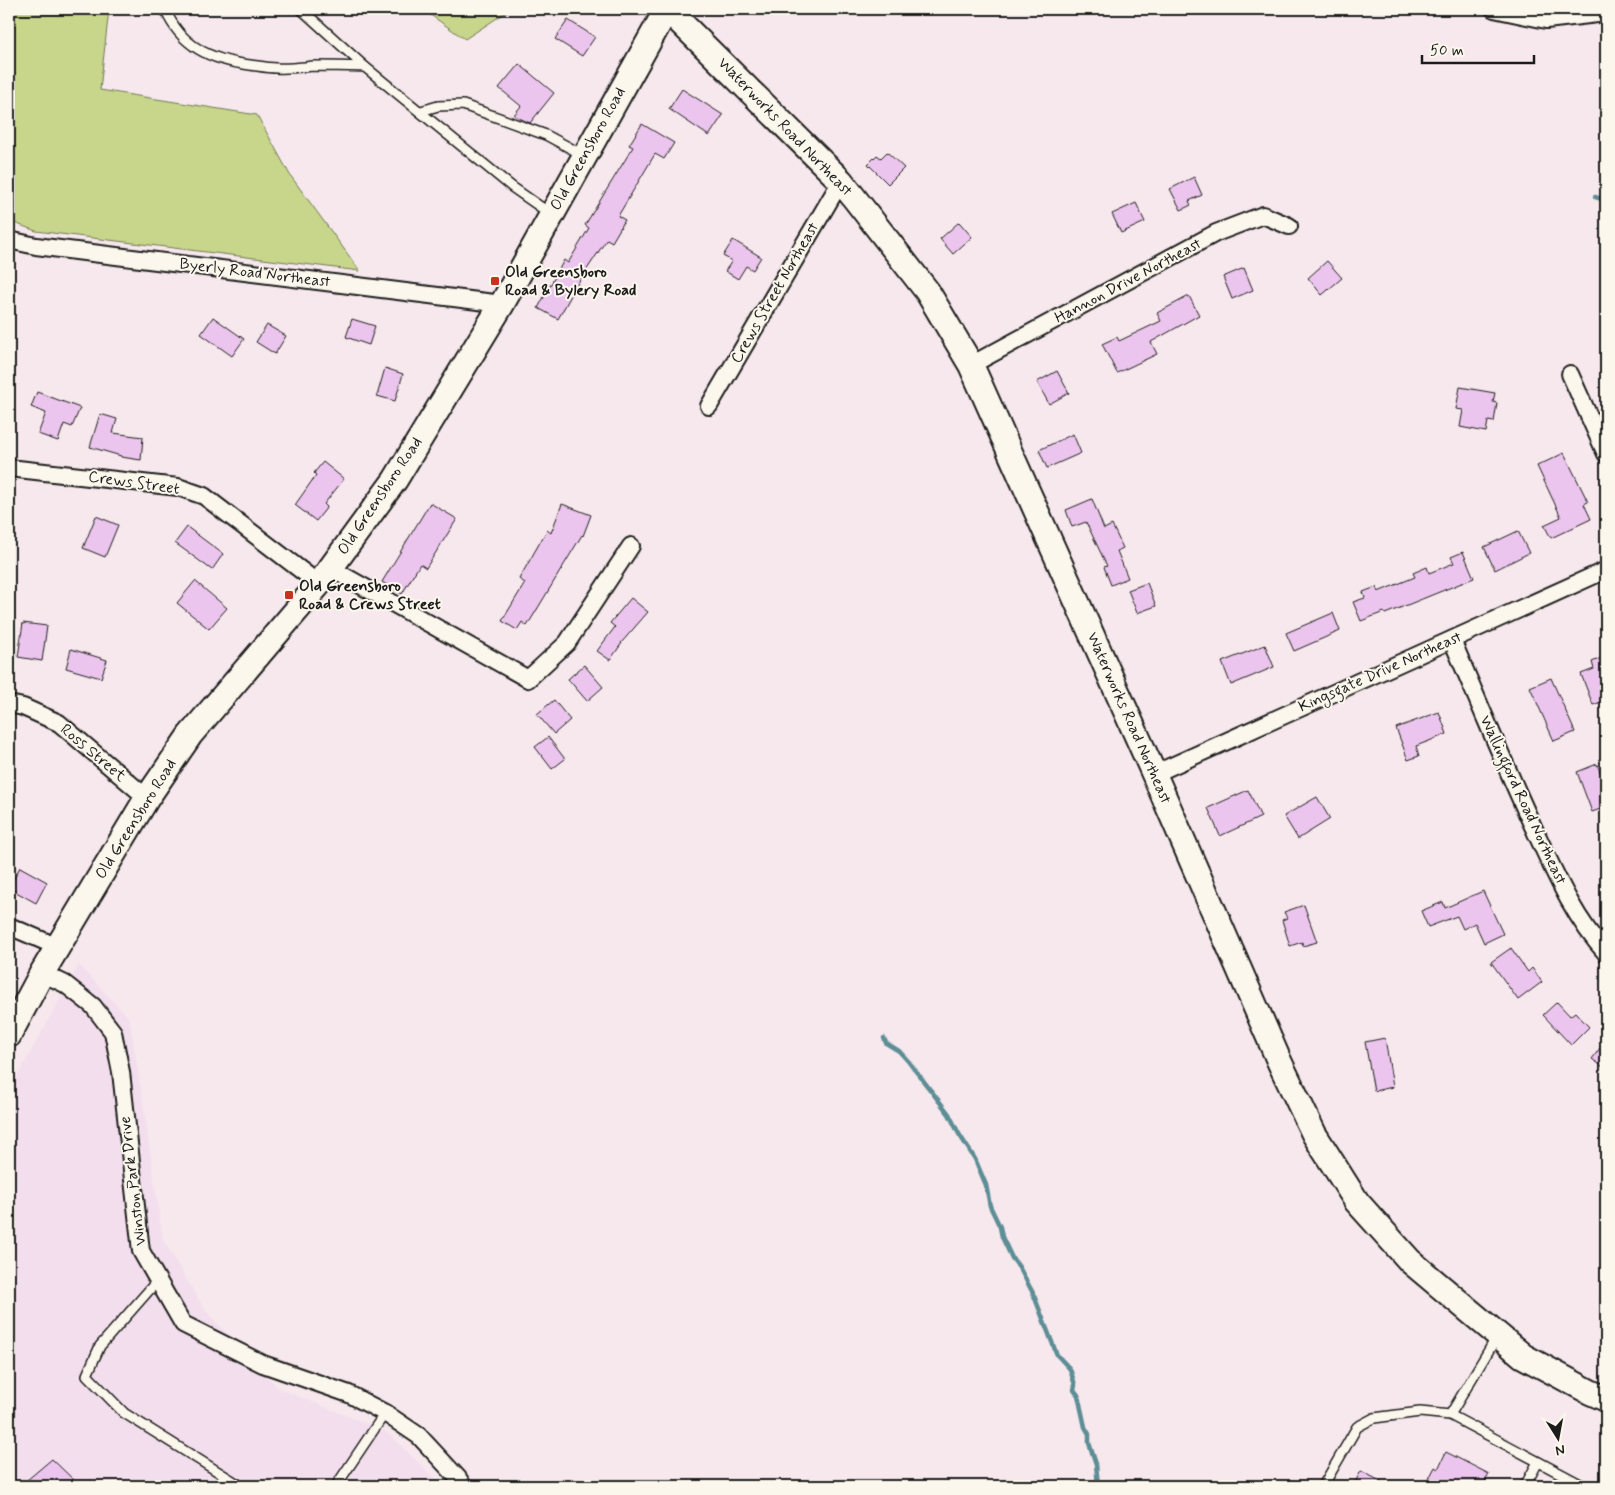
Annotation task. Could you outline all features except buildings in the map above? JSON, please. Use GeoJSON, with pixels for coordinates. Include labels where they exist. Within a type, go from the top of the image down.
{"type":"FeatureCollection","features":[{"type":"Feature","properties":{"kind":"street","name":"Old Greensboro Road"},"geometry":{"type":"LineString","coordinates":[[9,1035],[58,946],[147,798],[190,734],[325,576],[395,480],[502,304],[667,9]]}},
{"type":"Feature","properties":{"kind":"street","name":"Waterworks Road Northeast"},"geometry":{"type":"LineString","coordinates":[[667,9],[841,181],[927,291],[971,366],[1154,774],[1280,1063],[1314,1134],[1357,1202],[1410,1261],[1523,1356],[1606,1399]]}},
{"type":"Feature","properties":{"kind":"street"},"geometry":{"type":"LineString","coordinates":[[1494,9],[1546,20],[1606,13]]}},
{"type":"Feature","properties":{"kind":"street","name":"Crews Street Northeast"},"geometry":{"type":"LineString","coordinates":[[709,406],[841,181]]}},
{"type":"Feature","properties":{"kind":"street","name":"Hannon Drive Northeast"},"geometry":{"type":"LineString","coordinates":[[971,366],[1216,233],[1263,215],[1289,226]]}},
{"type":"Feature","properties":{"kind":"street","name":"Byerly Road Northeast"},"geometry":{"type":"LineString","coordinates":[[9,240],[36,246],[502,304]]}},
{"type":"Feature","properties":{"kind":"street"},"geometry":{"type":"LineString","coordinates":[[1570,374],[1606,454]]}},
{"type":"Feature","properties":{"kind":"street","name":"Crews Street"},"geometry":{"type":"LineString","coordinates":[[9,468],[178,487],[204,496],[325,576]]}},
{"type":"Feature","properties":{"kind":"street"},"geometry":{"type":"LineString","coordinates":[[325,576],[528,679],[567,642],[631,546]]}},
{"type":"Feature","properties":{"kind":"street","name":"Kingsgate Drive Northeast"},"geometry":{"type":"LineString","coordinates":[[1154,774],[1606,570]]}},
{"type":"Feature","properties":{"kind":"street","name":"Wallingford Road Northeast"},"geometry":{"type":"LineString","coordinates":[[1452,640],[1511,778],[1554,872],[1580,920],[1606,953]]}},
{"type":"Feature","properties":{"kind":"street","name":"Ross Street"},"geometry":{"type":"LineString","coordinates":[[9,704],[23,707],[59,724],[147,798]]}},
{"type":"Feature","properties":{"kind":"street"},"geometry":{"type":"LineString","coordinates":[[9,926],[58,946]]}},
{"type":"Feature","properties":{"kind":"street","name":"Winston Park Drive"},"geometry":{"type":"LineString","coordinates":[[42,973],[65,984],[93,1006],[113,1032],[121,1072],[141,1251],[183,1324],[263,1364],[349,1394],[385,1413],[418,1436],[458,1478],[463,1486]]}},
{"type":"Feature","properties":{"kind":"lane"},"geometry":{"type":"LineString","coordinates":[[165,9],[169,19],[182,36],[197,49],[212,56],[242,64],[275,68],[365,66]]}},
{"type":"Feature","properties":{"kind":"lane"},"geometry":{"type":"LineString","coordinates":[[301,9],[365,66],[512,187],[552,215]]}},
{"type":"Feature","properties":{"kind":"lane"},"geometry":{"type":"LineString","coordinates":[[421,111],[438,106],[463,105],[546,135],[585,156]]}},
{"type":"Feature","properties":{"kind":"lane"},"geometry":{"type":"LineString","coordinates":[[158,1280],[100,1346],[87,1375],[124,1413],[241,1486]]}},
{"type":"Feature","properties":{"kind":"lane"},"geometry":{"type":"LineString","coordinates":[[1450,1415],[1498,1335]]}},
{"type":"Feature","properties":{"kind":"lane"},"geometry":{"type":"LineString","coordinates":[[1323,1486],[1357,1427],[1374,1418],[1420,1412],[1450,1415],[1538,1462],[1567,1482],[1584,1486]]}},
{"type":"Feature","properties":{"kind":"lane"},"geometry":{"type":"LineString","coordinates":[[336,1486],[385,1413]]}},
{"type":"Feature","properties":{"kind":"lane"},"geometry":{"type":"LineString","coordinates":[[1525,1486],[1538,1462]]}},
{"type":"Feature","properties":{"kind":"shaded area"},"geometry":{"type":"Polygon","coordinates":[[[79,965],[129,1018],[163,1240],[205,1310],[278,1388],[387,1432],[443,1486],[9,1486],[9,1091],[79,965]]]}},
{"type":"Feature","properties":{"kind":"green space"},"geometry":{"type":"Polygon","coordinates":[[[9,9],[109,9],[100,90],[257,115],[290,175],[360,271],[36,231],[9,221],[9,9]]]}},
{"type":"Feature","properties":{"kind":"green space"},"geometry":{"type":"Polygon","coordinates":[[[422,9],[511,9],[465,39],[422,9]]]}},
{"type":"Feature","properties":{"kind":"waterway"},"geometry":{"type":"LineString","coordinates":[[1595,197],[1606,200]]}},
{"type":"Feature","properties":{"kind":"waterway"},"geometry":{"type":"LineString","coordinates":[[884,1038],[886,1043],[899,1051],[908,1061],[949,1114],[975,1159],[986,1185],[990,1206],[1000,1227],[1002,1237],[1033,1293],[1057,1355],[1070,1369],[1075,1385],[1074,1390],[1078,1395],[1085,1427],[1089,1434],[1089,1443],[1096,1464],[1098,1486]]}},
{"type":"Feature","properties":{"kind":"place","name":"Old Greensboro Road & Bylery Road"},"geometry":{"type":"Point","coordinates":[495,281]}},
{"type":"Feature","properties":{"kind":"place","name":"Old Greensboro Road & Crews Street"},"geometry":{"type":"Point","coordinates":[289,595]}}]}
